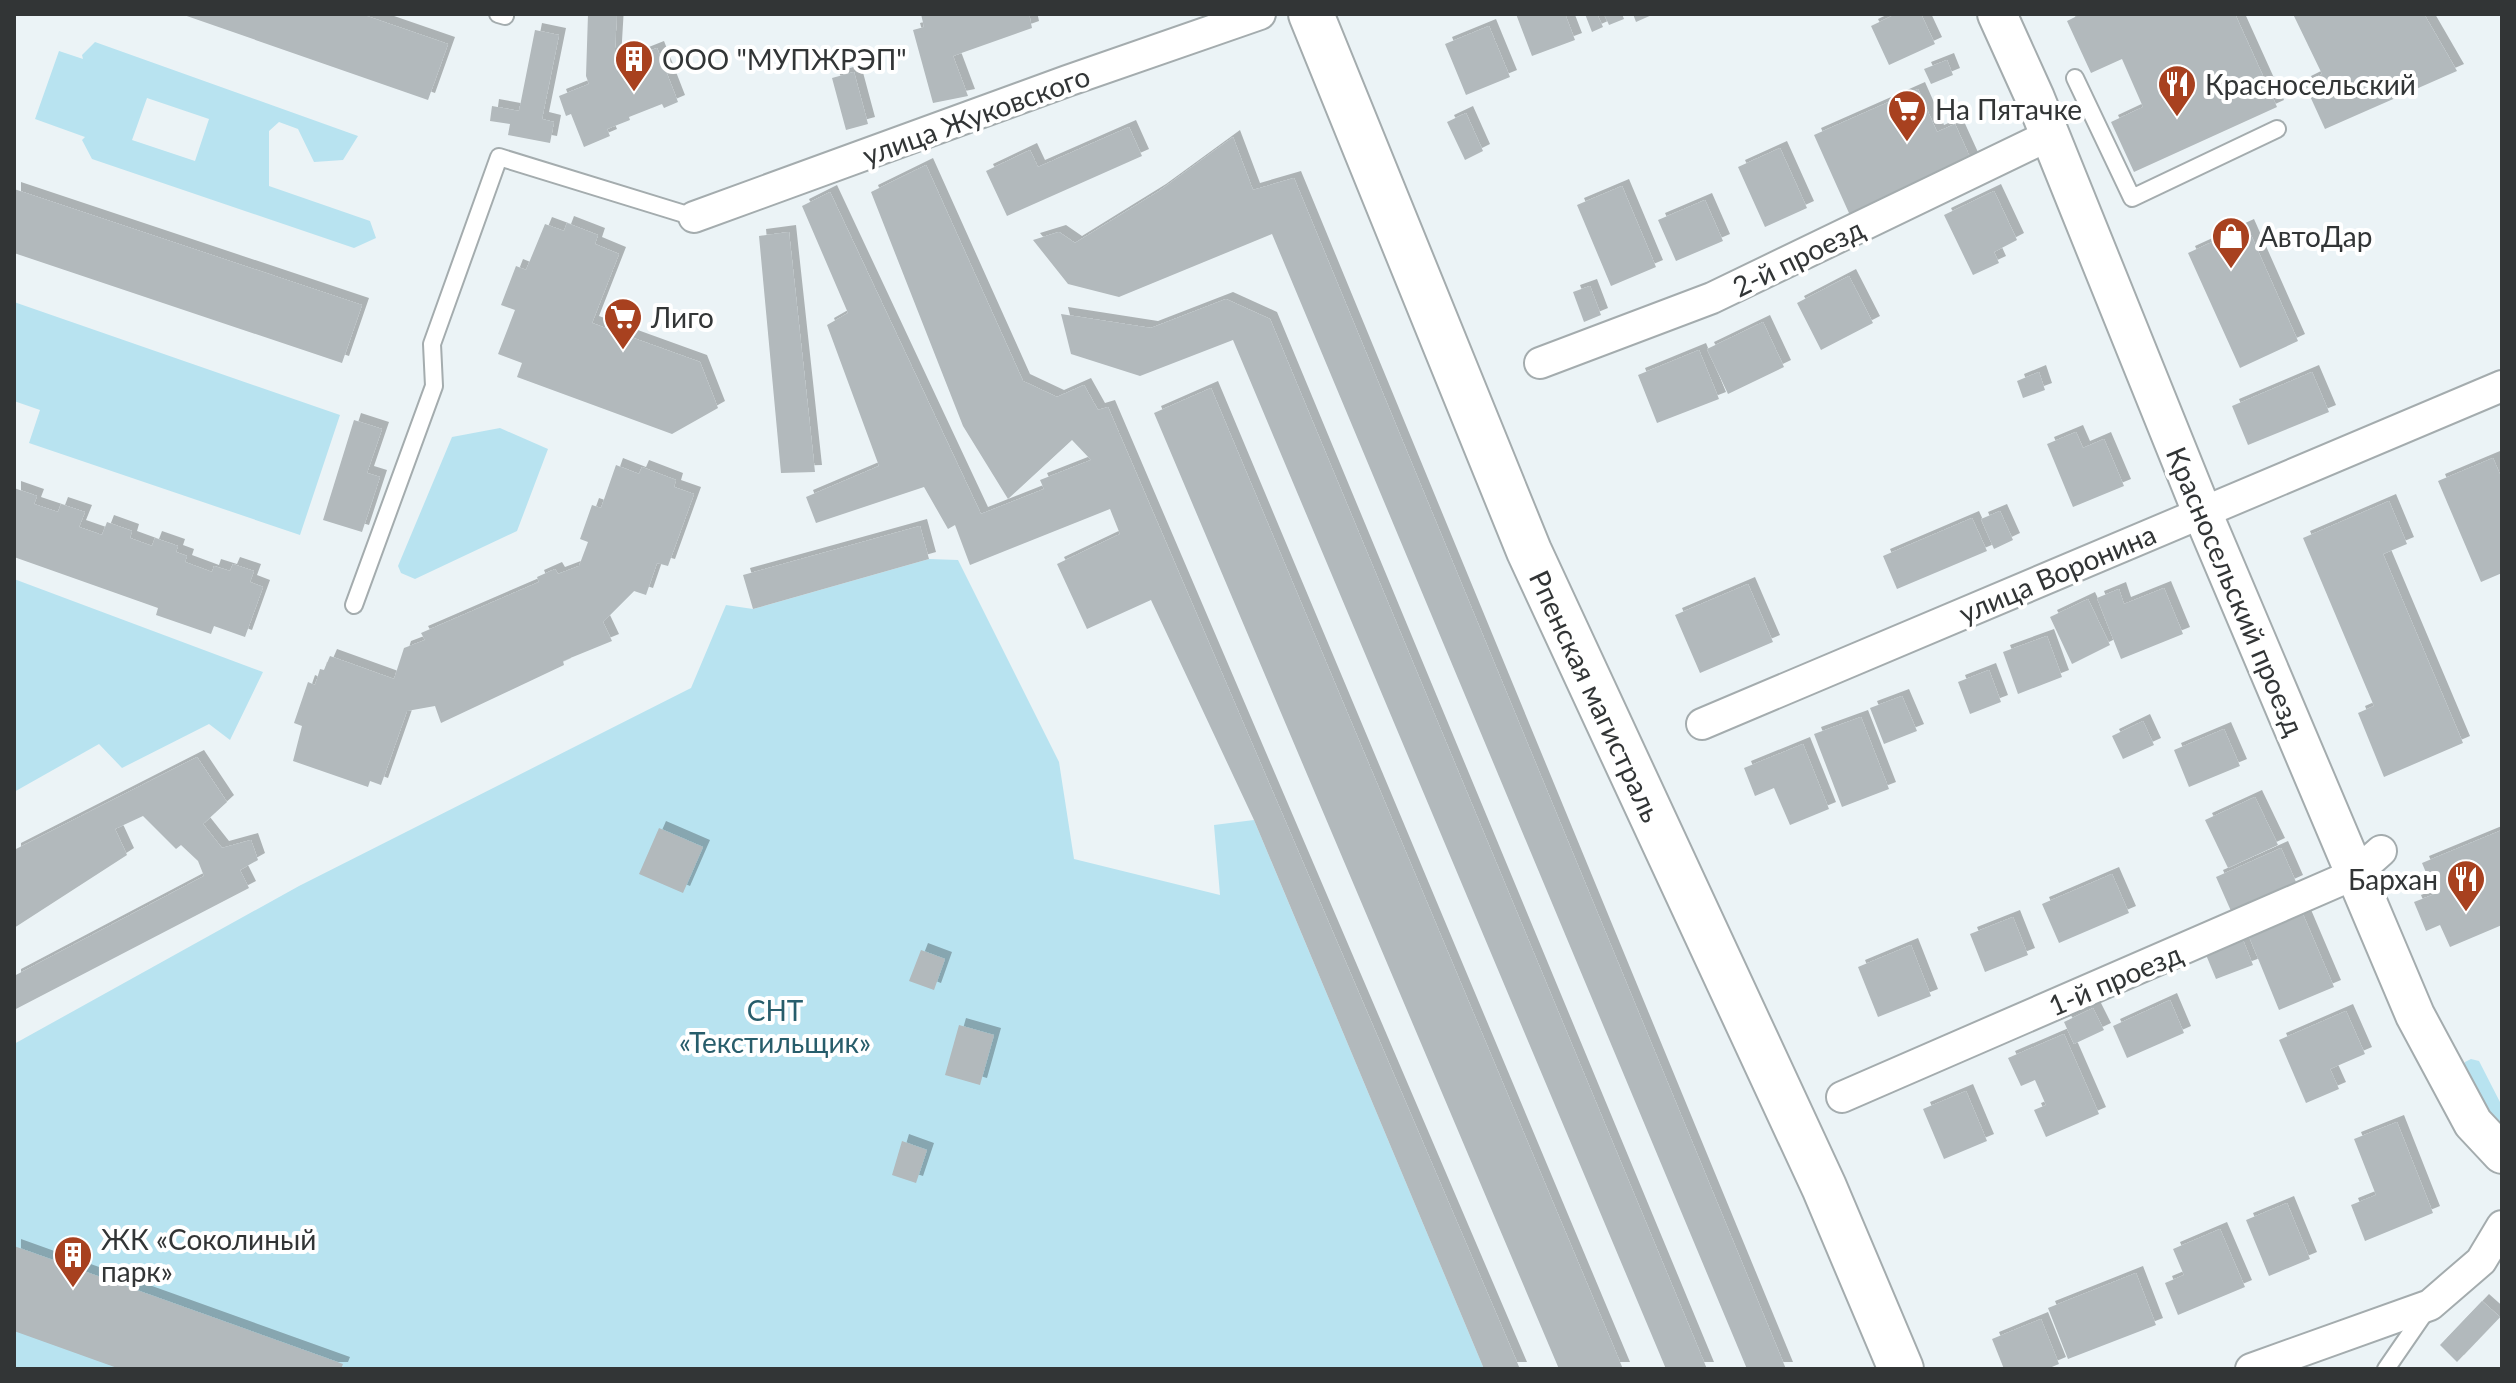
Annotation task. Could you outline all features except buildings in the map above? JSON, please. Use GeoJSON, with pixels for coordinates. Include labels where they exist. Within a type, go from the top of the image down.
{"type":"FeatureCollection","features":[{"type":"Feature","properties":{"kind":"main road","name":"Рпенская магистраль"},"geometry":{"type":"LineString","coordinates":[[1311,14],[1529,551],[1824,1187],[1901,1369]]}},
{"type":"Feature","properties":{"kind":"street","name":"улица Жуковского"},"geometry":{"type":"LineString","coordinates":[[694,217],[1260,14]]}},
{"type":"Feature","properties":{"kind":"street","name":"Красносельский проезд"},"geometry":{"type":"LineString","coordinates":[[1997,14],[2050,135],[2202,512],[2368,862],[2415,1015],[2473,1123],[2502,1154]]}},
{"type":"Feature","properties":{"kind":"street","name":"2-й проезд"},"geometry":{"type":"LineString","coordinates":[[1540,363],[1712,298],[2050,135]]}},
{"type":"Feature","properties":{"kind":"street","name":"улица Воронина"},"geometry":{"type":"LineString","coordinates":[[1702,724],[2502,386]]}},
{"type":"Feature","properties":{"kind":"street","name":"1-й проезд"},"geometry":{"type":"LineString","coordinates":[[1842,1097],[2368,862]]}},
{"type":"Feature","properties":{"kind":"street"},"geometry":{"type":"LineString","coordinates":[[2251,1369],[2430,1305],[2481,1261],[2502,1226]]}},
{"type":"Feature","properties":{"kind":"lane"},"geometry":{"type":"LineString","coordinates":[[2075,78],[2132,198],[2277,129]]}},
{"type":"Feature","properties":{"kind":"lane"},"geometry":{"type":"LineString","coordinates":[[354,605],[434,386],[432,344],[499,157],[694,217]]}},
{"type":"Feature","properties":{"kind":"lane"},"geometry":{"type":"LineString","coordinates":[[2386,1369],[2430,1305]]}},
{"type":"Feature","properties":{"kind":"green space"},"geometry":{"type":"Polygon","coordinates":[[[95,42],[358,136],[343,160],[314,162],[298,129],[279,122],[269,131],[269,186],[370,221],[376,238],[354,248],[92,159],[82,140],[85,137],[35,119],[59,51],[83,59],[82,55],[95,42]],[[147,98],[132,140],[195,161],[209,119],[147,98]]]}},
{"type":"Feature","properties":{"kind":"green space"},"geometry":{"type":"Polygon","coordinates":[[[14,302],[340,415],[300,535],[29,443],[40,410],[14,401],[14,302]]]}},
{"type":"Feature","properties":{"kind":"green space"},"geometry":{"type":"Polygon","coordinates":[[[500,428],[548,449],[517,531],[415,579],[401,573],[398,566],[452,437],[500,428]]]}},
{"type":"Feature","properties":{"kind":"green space","name":"СНТ «Текстильщик»"},"geometry":{"type":"Polygon","coordinates":[[[929,559],[958,560],[1059,762],[1074,859],[1220,895],[1214,825],[1254,820],[1484,1369],[14,1369],[14,1044],[299,886],[691,688],[726,605],[753,609],[929,559]]]}},
{"type":"Feature","properties":{"kind":"green space"},"geometry":{"type":"Polygon","coordinates":[[[14,579],[263,672],[230,740],[209,724],[122,768],[99,744],[14,792],[14,579]]]}},
{"type":"Feature","properties":{"kind":"green space"},"geometry":{"type":"Polygon","coordinates":[[[2471,1059],[2479,1061],[2502,1106],[2502,1127],[2489,1117],[2463,1069],[2465,1062],[2471,1059]]]}},
{"type":"Feature","properties":{"kind":"place","name":"ООО \"МУПЖРЭП\""},"geometry":{"type":"Point","coordinates":[634,93]}},
{"type":"Feature","properties":{"kind":"place","name":"Красносельский"},"geometry":{"type":"Point","coordinates":[2177,118]}},
{"type":"Feature","properties":{"kind":"place","name":"На Пятачке"},"geometry":{"type":"Point","coordinates":[1907,143]}},
{"type":"Feature","properties":{"kind":"place","name":"АвтоДар"},"geometry":{"type":"Point","coordinates":[2231,270]}},
{"type":"Feature","properties":{"kind":"place","name":"Лиго"},"geometry":{"type":"Point","coordinates":[623,351]}},
{"type":"Feature","properties":{"kind":"place","name":"Бархан"},"geometry":{"type":"Point","coordinates":[2466,913]}},
{"type":"Feature","properties":{"kind":"place","name":"ЖК «Соколиный парк»"},"geometry":{"type":"Point","coordinates":[73,1289]}}]}
